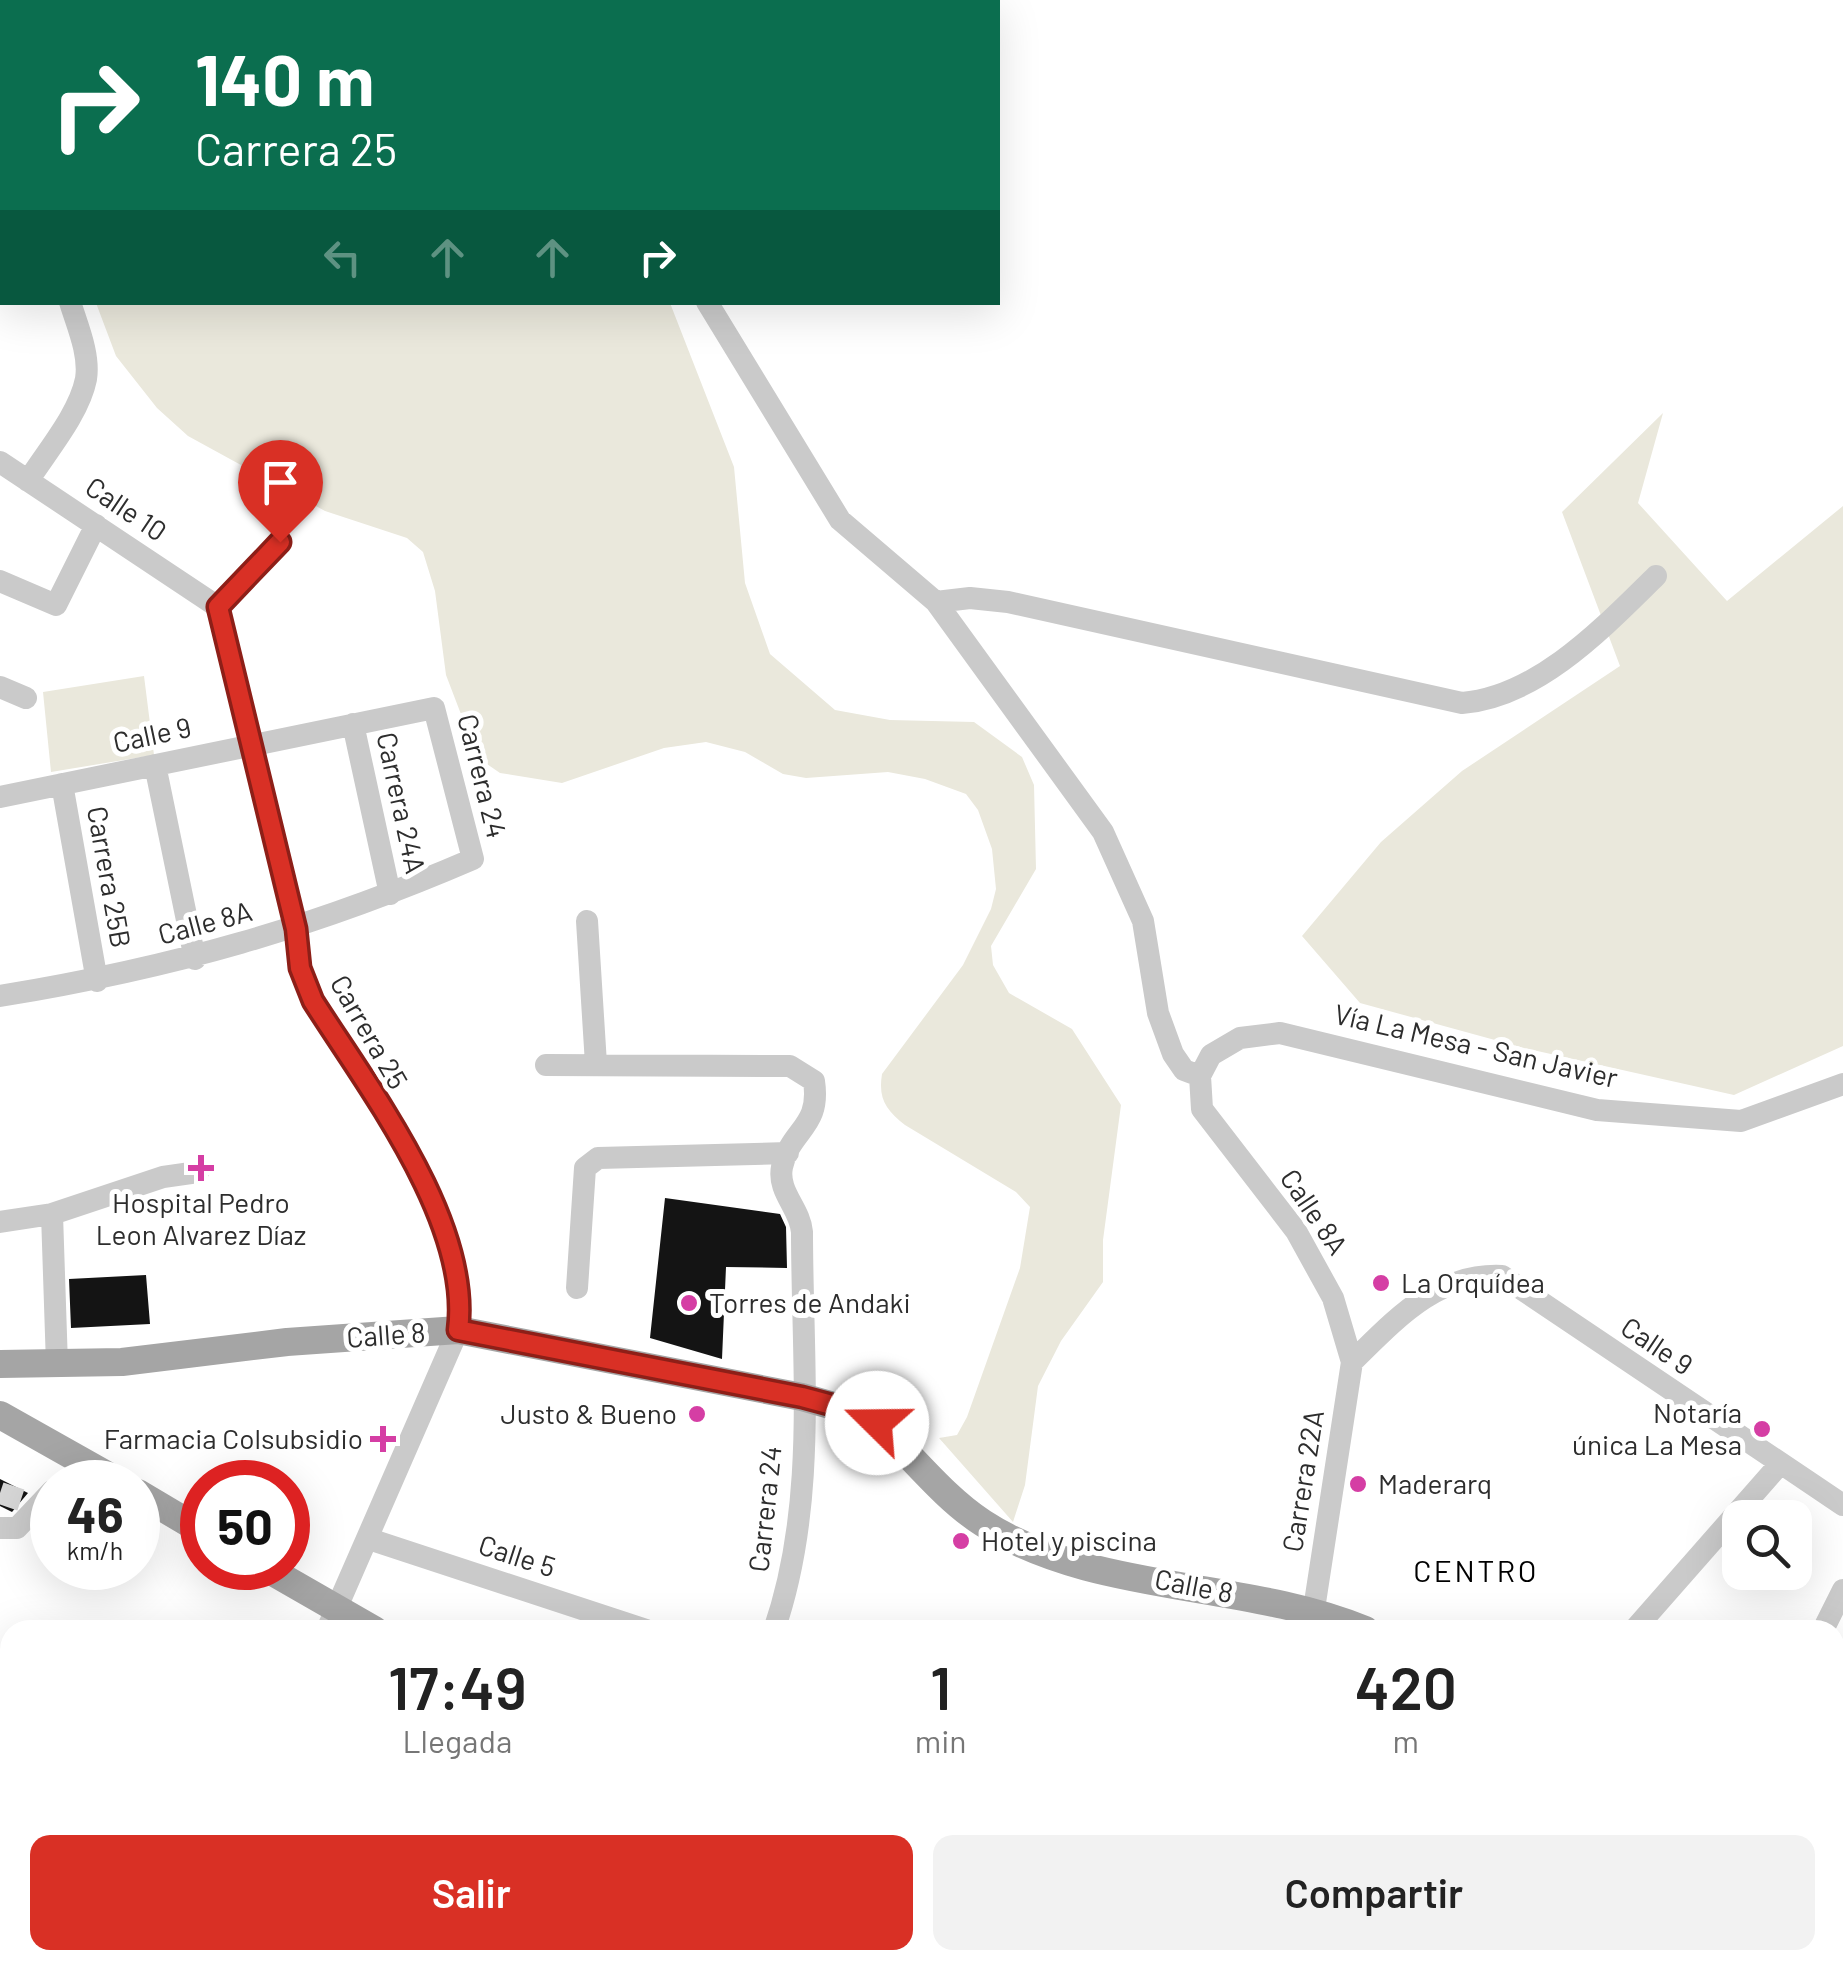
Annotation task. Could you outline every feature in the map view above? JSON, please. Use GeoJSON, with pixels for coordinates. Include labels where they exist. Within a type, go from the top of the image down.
{"type":"FeatureCollection","features":[{"type":"Feature","properties":{"kind":"main road","name":"Calle 8"},"geometry":{"type":"LineString","coordinates":[[0,1364],[56,1364],[458,1330],[802,1397],[858,1412],[877,1423],[982,1523],[1042,1552],[1310,1620]]}},
{"type":"Feature","properties":{"kind":"main road"},"geometry":{"type":"LineString","coordinates":[[0,1414],[33,1460]]}},
{"type":"Feature","properties":{"kind":"main road"},"geometry":{"type":"LineString","coordinates":[[294,1590],[332,1619]]}},
{"type":"Feature","properties":{"kind":"street"},"geometry":{"type":"LineString","coordinates":[[28,481],[65,424],[86,379],[83,344],[71,305]]}},
{"type":"Feature","properties":{"kind":"street"},"geometry":{"type":"LineString","coordinates":[[709,305],[840,520],[936,602],[1103,832],[1143,921],[1158,1013],[1173,1054],[1184,1070],[1200,1076]]}},
{"type":"Feature","properties":{"kind":"street","name":"Calle 10"},"geometry":{"type":"LineString","coordinates":[[0,462],[218,607]]}},
{"type":"Feature","properties":{"kind":"street"},"geometry":{"type":"LineString","coordinates":[[0,581],[56,606],[96,526]]}},
{"type":"Feature","properties":{"kind":"street"},"geometry":{"type":"LineString","coordinates":[[218,607],[280,542]]}},
{"type":"Feature","properties":{"kind":"street"},"geometry":{"type":"LineString","coordinates":[[936,602],[970,598],[1008,602],[1462,703],[1494,698],[1527,683],[1608,623],[1656,576]]}},
{"type":"Feature","properties":{"kind":"street","name":"Carrera 25"},"geometry":{"type":"LineString","coordinates":[[218,607],[296,929],[300,968],[313,1001],[428,1190],[451,1243],[462,1297],[458,1330],[332,1619]]}},
{"type":"Feature","properties":{"kind":"street"},"geometry":{"type":"LineString","coordinates":[[0,686],[26,698]]}},
{"type":"Feature","properties":{"kind":"street","name":"Calle 9"},"geometry":{"type":"LineString","coordinates":[[0,796],[434,708]]}},
{"type":"Feature","properties":{"kind":"street","name":"Carrera 24"},"geometry":{"type":"LineString","coordinates":[[434,708],[472,859]]}},
{"type":"Feature","properties":{"kind":"street","name":"Carrera 24A"},"geometry":{"type":"LineString","coordinates":[[354,724],[390,894]]}},
{"type":"Feature","properties":{"kind":"street"},"geometry":{"type":"LineString","coordinates":[[155,765],[195,959]]}},
{"type":"Feature","properties":{"kind":"street","name":"Carrera 25B"},"geometry":{"type":"LineString","coordinates":[[62,784],[96,981]]}},
{"type":"Feature","properties":{"kind":"street","name":"Calle 8A"},"geometry":{"type":"LineString","coordinates":[[1,993],[96,981],[195,959],[296,929],[472,859]]}},
{"type":"Feature","properties":{"kind":"street"},"geometry":{"type":"LineString","coordinates":[[587,921],[596,1064]]}},
{"type":"Feature","properties":{"kind":"street","name":"Vía La Mesa - San Javier"},"geometry":{"type":"LineString","coordinates":[[1200,1076],[1211,1055],[1240,1038],[1280,1033],[1598,1110],[1741,1121],[1843,1084]]}},
{"type":"Feature","properties":{"kind":"street"},"geometry":{"type":"LineString","coordinates":[[546,1066],[790,1066],[814,1081],[818,1106],[788,1153],[598,1158],[585,1168],[577,1288]]}},
{"type":"Feature","properties":{"kind":"street","name":"Calle 8A"},"geometry":{"type":"LineString","coordinates":[[1200,1076],[1202,1109],[1296,1230],[1333,1298],[1352,1362]]}},
{"type":"Feature","properties":{"kind":"street","name":"Carrera 24"},"geometry":{"type":"LineString","coordinates":[[777,1620],[798,1535],[804,1466],[800,1212],[786,1197],[781,1170],[788,1153]]}},
{"type":"Feature","properties":{"kind":"street"},"geometry":{"type":"LineString","coordinates":[[0,1222],[52,1214],[163,1177],[198,1172]]}},
{"type":"Feature","properties":{"kind":"street"},"geometry":{"type":"LineString","coordinates":[[52,1214],[56,1364]]}},
{"type":"Feature","properties":{"kind":"street","name":"Calle 9"},"geometry":{"type":"LineString","coordinates":[[1352,1362],[1406,1309],[1448,1284],[1473,1274],[1502,1276],[1843,1506]]}},
{"type":"Feature","properties":{"kind":"street","name":"Carrera 22A"},"geometry":{"type":"LineString","coordinates":[[1310,1620],[1352,1362]]}},
{"type":"Feature","properties":{"kind":"street"},"geometry":{"type":"LineString","coordinates":[[1643,1620],[1779,1465]]}},
{"type":"Feature","properties":{"kind":"street"},"geometry":{"type":"LineString","coordinates":[[0,1528],[16,1528],[30,1512]]}},
{"type":"Feature","properties":{"kind":"street","name":"Calle 5"},"geometry":{"type":"LineString","coordinates":[[369,1539],[616,1620]]}},
{"type":"Feature","properties":{"kind":"street"},"geometry":{"type":"LineString","coordinates":[[1827,1620],[1843,1590]]}},
{"type":"Feature","properties":{"kind":"shaded area"},"geometry":{"type":"Polygon","coordinates":[[[97,305],[671,305],[734,467],[745,583],[770,654],[835,710],[890,720],[974,722],[1022,757],[1034,785],[1036,869],[991,946],[993,965],[1009,993],[1072,1029],[1121,1105],[1103,1240],[1103,1282],[1061,1341],[1038,1386],[1025,1485],[1013,1522],[939,1438],[957,1435],[967,1417],[1020,1268],[1030,1207],[1016,1192],[905,1125],[888,1109],[881,1090],[882,1074],[963,965],[991,909],[996,889],[992,849],[978,810],[966,794],[925,779],[888,772],[806,778],[783,774],[745,752],[706,742],[664,748],[562,783],[500,773],[484,762],[472,743],[446,675],[435,591],[423,552],[407,538],[325,511],[188,436],[157,408],[116,356],[97,305]]]}},
{"type":"Feature","properties":{"kind":"shaded area"},"geometry":{"type":"Polygon","coordinates":[[[1663,413],[1638,503],[1727,601],[1843,506],[1843,1046],[1734,1095],[1524,1048],[1360,1003],[1302,936],[1381,842],[1462,771],[1620,666],[1562,512],[1663,413]]]}},
{"type":"Feature","properties":{"kind":"shaded area"},"geometry":{"type":"Polygon","coordinates":[[[144,676],[154,755],[51,772],[43,692],[144,676]]]}},
{"type":"Feature","properties":{"kind":"building","name":"Torres de Andaki"},"geometry":{"type":"Polygon","coordinates":[[[665,1198],[780,1214],[786,1227],[787,1268],[726,1267],[722,1359],[650,1338],[665,1198]]]}},
{"type":"Feature","properties":{"kind":"building"},"geometry":{"type":"Polygon","coordinates":[[[146,1275],[150,1324],[71,1328],[69,1279],[146,1275]]]}},
{"type":"Feature","properties":{"kind":"building"},"geometry":{"type":"Polygon","coordinates":[[[0,1479],[28,1493],[12,1512],[0,1506],[0,1479]]]}},
{"type":"Feature","properties":{"kind":"tunnel"},"geometry":{"type":"LineString","coordinates":[[0,1493],[24,1501]]}},
{"type":"Feature","properties":{"kind":"place","name":"Hospital Pedro Leon Alvarez Díaz"},"geometry":{"type":"Point","coordinates":[201,1168]}},
{"type":"Feature","properties":{"kind":"place","name":"La Orquídea"},"geometry":{"type":"Point","coordinates":[1381,1283]}},
{"type":"Feature","properties":{"kind":"place","name":"Torres de Andaki"},"geometry":{"type":"Point","coordinates":[689,1303]}},
{"type":"Feature","properties":{"kind":"place","name":"Justo & Bueno"},"geometry":{"type":"Point","coordinates":[697,1414]}},
{"type":"Feature","properties":{"kind":"place","name":"Notaría única La Mesa"},"geometry":{"type":"Point","coordinates":[1762,1429]}},
{"type":"Feature","properties":{"kind":"place","name":"Farmacia Colsubsidio"},"geometry":{"type":"Point","coordinates":[383,1439]}},
{"type":"Feature","properties":{"kind":"place","name":"Maderarq"},"geometry":{"type":"Point","coordinates":[1358,1484]}},
{"type":"Feature","properties":{"kind":"place","name":"Hotel y piscina"},"geometry":{"type":"Point","coordinates":[961,1541]}},
{"type":"Feature","properties":{"kind":"district","name":"CENTRO"},"geometry":{"type":"Point","coordinates":[1476,1572]}},
{"type":"Feature","properties":{"kind":"route"},"geometry":{"type":"LineString","coordinates":[[280,542],[218,607],[296,929],[300,968],[313,1001],[428,1190],[451,1243],[462,1297],[458,1330],[802,1397],[858,1412],[877,1423]]}}]}
